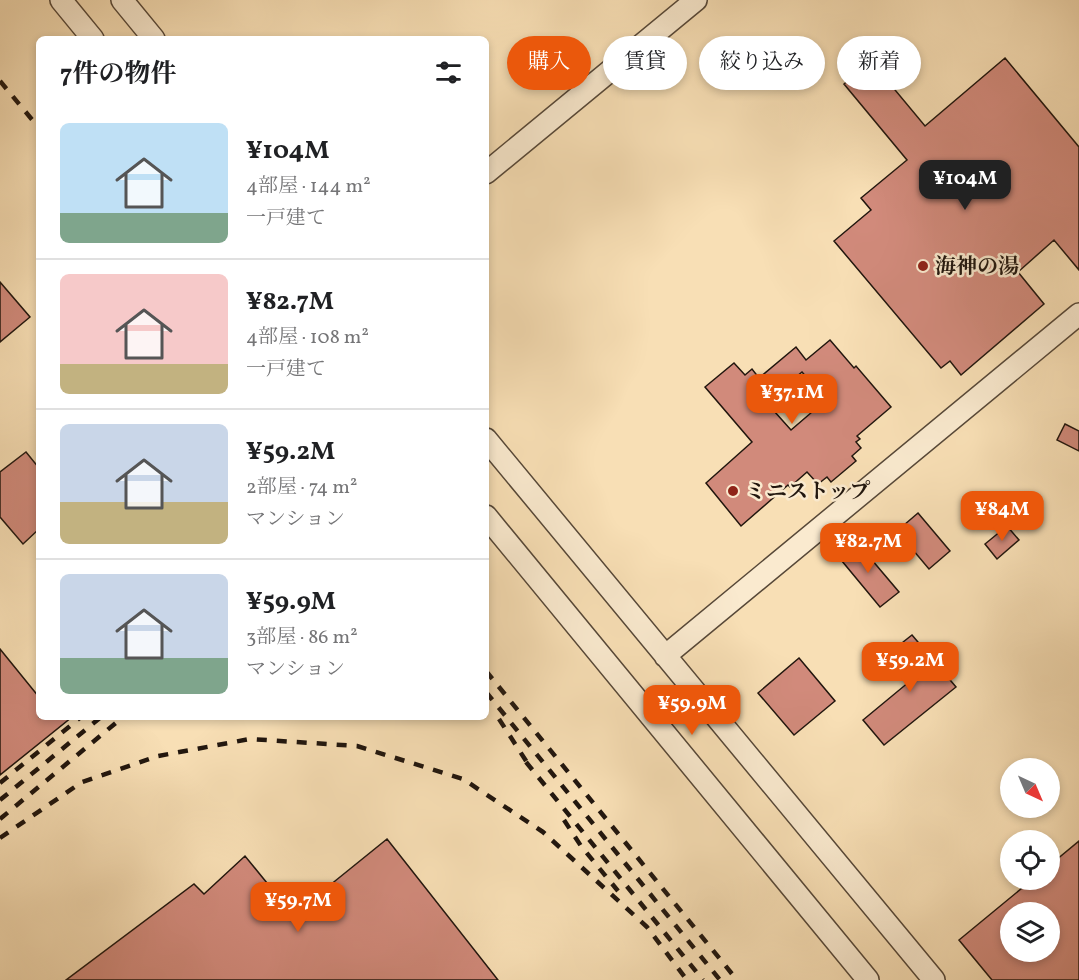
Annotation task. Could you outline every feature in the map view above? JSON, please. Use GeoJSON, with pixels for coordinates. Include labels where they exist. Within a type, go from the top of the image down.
{"type":"FeatureCollection","features":[{"type":"Feature","properties":{"kind":"street"},"geometry":{"type":"LineString","coordinates":[[61,0],[91,36]]}},
{"type":"Feature","properties":{"kind":"street"},"geometry":{"type":"LineString","coordinates":[[122,0],[152,36]]}},
{"type":"Feature","properties":{"kind":"street"},"geometry":{"type":"LineString","coordinates":[[489,171],[696,0]]}},
{"type":"Feature","properties":{"kind":"street"},"geometry":{"type":"LineString","coordinates":[[665,656],[1079,314]]}},
{"type":"Feature","properties":{"kind":"street"},"geometry":{"type":"LineString","coordinates":[[489,444],[934,980]]}},
{"type":"Feature","properties":{"kind":"street"},"geometry":{"type":"LineString","coordinates":[[489,520],[868,980]]}},
{"type":"Feature","properties":{"kind":"building"},"geometry":{"type":"Polygon","coordinates":[[[1005,58],[1079,147],[1079,270],[1054,240],[1018,272],[1044,304],[961,375],[950,361],[941,368],[834,241],[871,210],[861,198],[907,160],[849,90],[895,90],[925,126],[1005,58]]]}},
{"type":"Feature","properties":{"kind":"building"},"geometry":{"type":"Polygon","coordinates":[[[0,282],[30,317],[0,342],[0,282]]]}},
{"type":"Feature","properties":{"kind":"building"},"geometry":{"type":"Polygon","coordinates":[[[830,340],[891,407],[857,436],[860,439],[856,442],[861,448],[852,456],[856,461],[831,482],[827,477],[818,484],[807,472],[790,487],[788,485],[741,526],[706,483],[752,442],[705,387],[734,363],[745,375],[752,369],[759,378],[796,347],[806,360],[830,340]],[[802,372],[766,402],[791,430],[826,400],[802,372]]]}},
{"type":"Feature","properties":{"kind":"building"},"geometry":{"type":"Polygon","coordinates":[[[1065,424],[1079,431],[1079,451],[1057,440],[1065,424]]]}},
{"type":"Feature","properties":{"kind":"building"},"geometry":{"type":"Polygon","coordinates":[[[26,452],[36,464],[36,532],[23,544],[0,517],[0,472],[26,452]]]}},
{"type":"Feature","properties":{"kind":"building"},"geometry":{"type":"Polygon","coordinates":[[[918,513],[950,551],[929,569],[897,531],[918,513]]]}},
{"type":"Feature","properties":{"kind":"building"},"geometry":{"type":"Polygon","coordinates":[[[1007,526],[1019,540],[997,559],[985,544],[1007,526]]]}},
{"type":"Feature","properties":{"kind":"building"},"geometry":{"type":"Polygon","coordinates":[[[855,540],[899,592],[880,607],[837,555],[855,540]]]}},
{"type":"Feature","properties":{"kind":"building"},"geometry":{"type":"Polygon","coordinates":[[[912,635],[956,687],[884,745],[863,720],[915,677],[893,650],[912,635]]]}},
{"type":"Feature","properties":{"kind":"building"},"geometry":{"type":"Polygon","coordinates":[[[0,649],[36,693],[36,720],[68,720],[0,775],[0,649]]]}},
{"type":"Feature","properties":{"kind":"building"},"geometry":{"type":"Polygon","coordinates":[[[799,658],[835,701],[794,735],[758,693],[799,658]]]}},
{"type":"Feature","properties":{"kind":"building"},"geometry":{"type":"Polygon","coordinates":[[[387,839],[498,980],[66,980],[194,884],[204,894],[245,856],[293,915],[387,839]]]}},
{"type":"Feature","properties":{"kind":"building"},"geometry":{"type":"Polygon","coordinates":[[[1079,841],[1079,980],[992,980],[959,940],[1000,906],[1000,962],[1060,962],[1060,902],[1005,902],[1020,890],[1060,890],[1060,857],[1079,841]]]}},
{"type":"Feature","properties":{"kind":"railway"},"geometry":{"type":"LineString","coordinates":[[0,81],[36,124]]}},
{"type":"Feature","properties":{"kind":"railway"},"geometry":{"type":"LineString","coordinates":[[489,675],[737,980]]}},
{"type":"Feature","properties":{"kind":"railway"},"geometry":{"type":"LineString","coordinates":[[489,696],[720,980]]}},
{"type":"Feature","properties":{"kind":"railway"},"geometry":{"type":"LineString","coordinates":[[499,719],[530,767]]}},
{"type":"Feature","properties":{"kind":"railway"},"geometry":{"type":"LineString","coordinates":[[0,783],[77,720]]}},
{"type":"Feature","properties":{"kind":"railway"},"geometry":{"type":"LineString","coordinates":[[0,800],[97,720]]}},
{"type":"Feature","properties":{"kind":"railway"},"geometry":{"type":"LineString","coordinates":[[0,819],[119,720]]}},
{"type":"Feature","properties":{"kind":"railway"},"geometry":{"type":"LineString","coordinates":[[0,838],[82,782],[158,756],[250,739],[357,746],[463,779],[543,832],[647,927],[687,980]]}},
{"type":"Feature","properties":{"kind":"railway"},"geometry":{"type":"LineString","coordinates":[[526,762],[703,980]]}},
{"type":"Feature","properties":{"kind":"railway"},"geometry":{"type":"LineString","coordinates":[[564,820],[581,846],[618,891]]}},
{"type":"Feature","properties":{"kind":"place","name":"海神の湯"},"geometry":{"type":"Point","coordinates":[923,266]}},
{"type":"Feature","properties":{"kind":"place","name":"ミニストップ"},"geometry":{"type":"Point","coordinates":[733,491]}}]}
